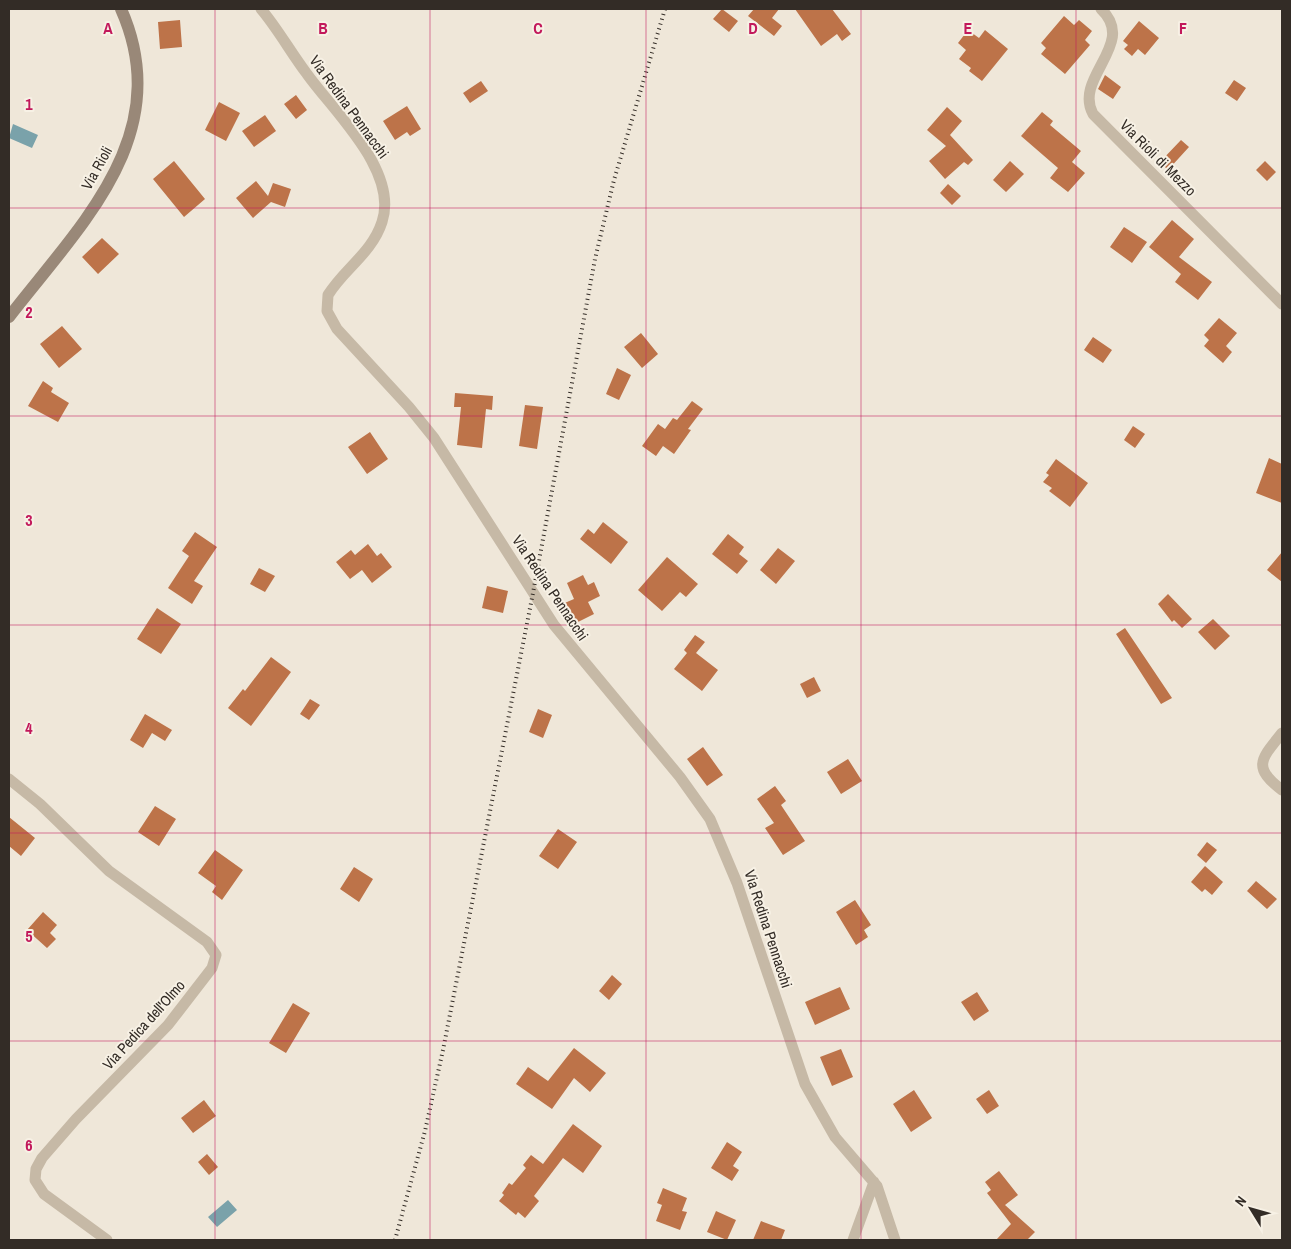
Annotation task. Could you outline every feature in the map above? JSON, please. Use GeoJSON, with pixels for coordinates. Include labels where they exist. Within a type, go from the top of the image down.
{"type":"FeatureCollection","features":[{"type":"Feature","properties":{"kind":"main road","name":"Via Rioli"},"geometry":{"type":"LineString","coordinates":[[9,317],[90,212],[111,181],[125,152],[136,112],[139,78],[134,42],[121,9]]}},
{"type":"Feature","properties":{"kind":"street","name":"Via Redina Pennacchi"},"geometry":{"type":"LineString","coordinates":[[261,9],[310,80],[357,140],[383,185],[385,209],[381,226],[367,251],[328,295],[326,303],[329,316],[342,335],[409,407],[434,438],[554,625],[675,772],[710,819],[737,883],[792,1053],[808,1093],[835,1137],[874,1182],[882,1196],[895,1240]]}},
{"type":"Feature","properties":{"kind":"street","name":"Via Rioli di Mezzo"},"geometry":{"type":"LineString","coordinates":[[1101,9],[1111,23],[1112,35],[1108,53],[1089,91],[1088,101],[1093,114],[1282,304]]}},
{"type":"Feature","properties":{"kind":"street"},"geometry":{"type":"LineString","coordinates":[[1282,733],[1265,754],[1261,764],[1266,776],[1282,790]]}},
{"type":"Feature","properties":{"kind":"street","name":"Via Pedica dell'Olmo"},"geometry":{"type":"LineString","coordinates":[[9,779],[40,804],[109,871],[207,942],[216,955],[212,968],[168,1025],[72,1124],[42,1158],[36,1169],[35,1180],[41,1191],[107,1240]]}},
{"type":"Feature","properties":{"kind":"street"},"geometry":{"type":"LineString","coordinates":[[853,1240],[874,1182]]}},
{"type":"Feature","properties":{"kind":"water"},"geometry":{"type":"Polygon","coordinates":[[[13,124],[38,135],[32,148],[9,138],[13,124]]]}},
{"type":"Feature","properties":{"kind":"water"},"geometry":{"type":"Polygon","coordinates":[[[228,1200],[237,1210],[217,1227],[208,1217],[228,1200]]]}},
{"type":"Feature","properties":{"kind":"building"},"geometry":{"type":"Polygon","coordinates":[[[722,9],[738,21],[729,32],[713,19],[722,9]]]}},
{"type":"Feature","properties":{"kind":"building"},"geometry":{"type":"Polygon","coordinates":[[[754,9],[779,9],[772,18],[782,26],[774,36],[748,16],[754,9]]]}},
{"type":"Feature","properties":{"kind":"building"},"geometry":{"type":"Polygon","coordinates":[[[795,9],[832,9],[851,34],[842,41],[837,34],[821,46],[795,9]]]}},
{"type":"Feature","properties":{"kind":"building"},"geometry":{"type":"Polygon","coordinates":[[[1064,16],[1074,25],[1079,20],[1092,31],[1085,40],[1090,45],[1065,74],[1041,54],[1046,48],[1041,43],[1064,16]]]}},
{"type":"Feature","properties":{"kind":"building"},"geometry":{"type":"Polygon","coordinates":[[[180,20],[182,47],[160,49],[158,22],[180,20]]]}},
{"type":"Feature","properties":{"kind":"building"},"geometry":{"type":"Polygon","coordinates":[[[1139,21],[1159,38],[1145,55],[1138,49],[1132,56],[1124,49],[1128,45],[1123,41],[1139,21]]]}},
{"type":"Feature","properties":{"kind":"building"},"geometry":{"type":"Polygon","coordinates":[[[968,30],[979,38],[985,30],[1008,49],[982,81],[969,71],[971,68],[959,59],[966,50],[958,43],[968,30]]]}},
{"type":"Feature","properties":{"kind":"building"},"geometry":{"type":"Polygon","coordinates":[[[1105,75],[1121,87],[1113,99],[1098,89],[1105,75]]]}},
{"type":"Feature","properties":{"kind":"building"},"geometry":{"type":"Polygon","coordinates":[[[1234,80],[1246,88],[1237,101],[1225,93],[1234,80]]]}},
{"type":"Feature","properties":{"kind":"building"},"geometry":{"type":"Polygon","coordinates":[[[481,81],[488,91],[470,103],[463,93],[481,81]]]}},
{"type":"Feature","properties":{"kind":"building"},"geometry":{"type":"Polygon","coordinates":[[[296,95],[307,110],[296,119],[284,104],[296,95]]]}},
{"type":"Feature","properties":{"kind":"building"},"geometry":{"type":"Polygon","coordinates":[[[219,102],[240,113],[226,141],[205,130],[219,102]]]}},
{"type":"Feature","properties":{"kind":"building"},"geometry":{"type":"Polygon","coordinates":[[[407,106],[421,129],[410,136],[407,132],[395,140],[383,121],[407,106]]]}},
{"type":"Feature","properties":{"kind":"building"},"geometry":{"type":"Polygon","coordinates":[[[947,107],[962,121],[950,135],[973,160],[968,165],[964,162],[945,179],[929,161],[946,146],[927,130],[947,107]]]}},
{"type":"Feature","properties":{"kind":"building"},"geometry":{"type":"Polygon","coordinates":[[[1042,112],[1053,121],[1050,125],[1081,151],[1072,162],[1085,173],[1068,192],[1050,178],[1058,168],[1021,136],[1042,112]]]}},
{"type":"Feature","properties":{"kind":"building"},"geometry":{"type":"Polygon","coordinates":[[[265,115],[276,131],[254,147],[242,131],[265,115]]]}},
{"type":"Feature","properties":{"kind":"building"},"geometry":{"type":"Polygon","coordinates":[[[1181,140],[1189,147],[1168,170],[1160,162],[1181,140]]]}},
{"type":"Feature","properties":{"kind":"building"},"geometry":{"type":"Polygon","coordinates":[[[174,161],[205,199],[184,217],[153,179],[174,161]]]}},
{"type":"Feature","properties":{"kind":"building"},"geometry":{"type":"Polygon","coordinates":[[[1010,161],[1024,174],[1006,192],[993,180],[1010,161]]]}},
{"type":"Feature","properties":{"kind":"building"},"geometry":{"type":"Polygon","coordinates":[[[1265,161],[1276,172],[1267,181],[1256,170],[1265,161]]]}},
{"type":"Feature","properties":{"kind":"building"},"geometry":{"type":"Polygon","coordinates":[[[256,181],[268,196],[273,183],[291,189],[285,207],[271,202],[253,218],[236,198],[256,181]]]}},
{"type":"Feature","properties":{"kind":"building"},"geometry":{"type":"Polygon","coordinates":[[[948,184],[961,196],[952,205],[940,193],[948,184]]]}},
{"type":"Feature","properties":{"kind":"building"},"geometry":{"type":"Polygon","coordinates":[[[1172,220],[1194,239],[1179,257],[1212,282],[1198,300],[1175,282],[1181,274],[1149,247],[1172,220]]]}},
{"type":"Feature","properties":{"kind":"building"},"geometry":{"type":"Polygon","coordinates":[[[1124,227],[1147,242],[1132,263],[1110,247],[1124,227]]]}},
{"type":"Feature","properties":{"kind":"building"},"geometry":{"type":"Polygon","coordinates":[[[102,238],[119,254],[98,274],[82,257],[102,238]]]}},
{"type":"Feature","properties":{"kind":"building"},"geometry":{"type":"Polygon","coordinates":[[[1219,318],[1237,333],[1226,346],[1232,352],[1223,363],[1204,346],[1209,340],[1204,335],[1219,318]]]}},
{"type":"Feature","properties":{"kind":"building"},"geometry":{"type":"Polygon","coordinates":[[[62,326],[82,349],[59,368],[40,344],[62,326]]]}},
{"type":"Feature","properties":{"kind":"building"},"geometry":{"type":"Polygon","coordinates":[[[641,333],[658,354],[642,368],[624,347],[641,333]]]}},
{"type":"Feature","properties":{"kind":"building"},"geometry":{"type":"Polygon","coordinates":[[[1093,337],[1112,350],[1103,363],[1084,350],[1093,337]]]}},
{"type":"Feature","properties":{"kind":"building"},"geometry":{"type":"Polygon","coordinates":[[[617,368],[631,375],[619,400],[606,394],[617,368]]]}},
{"type":"Feature","properties":{"kind":"building"},"geometry":{"type":"Polygon","coordinates":[[[43,381],[53,388],[51,392],[69,403],[58,422],[28,406],[43,381]]]}},
{"type":"Feature","properties":{"kind":"building"},"geometry":{"type":"Polygon","coordinates":[[[455,393],[493,396],[492,410],[486,409],[482,448],[457,445],[461,407],[454,407],[455,393]]]}},
{"type":"Feature","properties":{"kind":"building"},"geometry":{"type":"Polygon","coordinates":[[[692,401],[703,409],[688,429],[691,430],[674,454],[663,446],[656,456],[642,446],[658,424],[665,429],[673,418],[677,420],[692,401]]]}},
{"type":"Feature","properties":{"kind":"building"},"geometry":{"type":"Polygon","coordinates":[[[525,405],[543,407],[537,449],[519,446],[525,405]]]}},
{"type":"Feature","properties":{"kind":"building"},"geometry":{"type":"Polygon","coordinates":[[[1133,426],[1145,434],[1135,448],[1124,440],[1133,426]]]}},
{"type":"Feature","properties":{"kind":"building"},"geometry":{"type":"Polygon","coordinates":[[[370,432],[388,459],[367,474],[348,447],[370,432]]]}},
{"type":"Feature","properties":{"kind":"building"},"geometry":{"type":"Polygon","coordinates":[[[1269,458],[1282,464],[1282,503],[1256,493],[1269,458]]]}},
{"type":"Feature","properties":{"kind":"building"},"geometry":{"type":"Polygon","coordinates":[[[1056,459],[1088,483],[1070,507],[1049,491],[1052,488],[1043,482],[1049,475],[1046,473],[1056,459]]]}},
{"type":"Feature","properties":{"kind":"building"},"geometry":{"type":"Polygon","coordinates":[[[603,522],[628,542],[611,564],[580,539],[588,529],[594,534],[603,522]]]}},
{"type":"Feature","properties":{"kind":"building"},"geometry":{"type":"Polygon","coordinates":[[[195,532],[217,547],[194,581],[203,586],[192,604],[168,588],[189,556],[182,551],[195,532]]]}},
{"type":"Feature","properties":{"kind":"building"},"geometry":{"type":"Polygon","coordinates":[[[728,534],[744,547],[739,554],[748,561],[737,574],[712,554],[728,534]]]}},
{"type":"Feature","properties":{"kind":"building"},"geometry":{"type":"Polygon","coordinates":[[[368,544],[377,556],[381,553],[392,567],[372,583],[362,570],[350,579],[336,562],[351,550],[355,555],[368,544]]]}},
{"type":"Feature","properties":{"kind":"building"},"geometry":{"type":"Polygon","coordinates":[[[778,548],[795,561],[776,584],[760,570],[778,548]]]}},
{"type":"Feature","properties":{"kind":"building"},"geometry":{"type":"Polygon","coordinates":[[[1282,552],[1282,582],[1267,570],[1282,552]]]}},
{"type":"Feature","properties":{"kind":"building"},"geometry":{"type":"Polygon","coordinates":[[[667,557],[698,584],[686,597],[680,592],[662,611],[638,590],[667,557]]]}},
{"type":"Feature","properties":{"kind":"building"},"geometry":{"type":"Polygon","coordinates":[[[259,568],[275,576],[265,592],[250,584],[259,568]]]}},
{"type":"Feature","properties":{"kind":"building"},"geometry":{"type":"Polygon","coordinates":[[[583,575],[588,585],[594,582],[600,596],[588,602],[594,614],[570,626],[560,605],[574,599],[567,583],[583,575]]]}},
{"type":"Feature","properties":{"kind":"building"},"geometry":{"type":"Polygon","coordinates":[[[487,586],[508,591],[503,613],[482,608],[487,586]]]}},
{"type":"Feature","properties":{"kind":"building"},"geometry":{"type":"Polygon","coordinates":[[[1168,594],[1192,619],[1182,628],[1174,620],[1172,622],[1158,604],[1168,594]]]}},
{"type":"Feature","properties":{"kind":"building"},"geometry":{"type":"Polygon","coordinates":[[[157,608],[181,624],[161,654],[137,639],[157,608]]]}},
{"type":"Feature","properties":{"kind":"building"},"geometry":{"type":"Polygon","coordinates":[[[1213,619],[1230,636],[1215,650],[1198,632],[1213,619]]]}},
{"type":"Feature","properties":{"kind":"building"},"geometry":{"type":"Polygon","coordinates":[[[1125,628],[1172,698],[1161,704],[1116,634],[1125,628]]]}},
{"type":"Feature","properties":{"kind":"building"},"geometry":{"type":"Polygon","coordinates":[[[695,635],[705,642],[696,653],[718,670],[702,691],[674,669],[687,653],[684,650],[695,635]]]}},
{"type":"Feature","properties":{"kind":"building"},"geometry":{"type":"Polygon","coordinates":[[[271,657],[291,672],[251,726],[228,708],[243,689],[245,691],[271,657]]]}},
{"type":"Feature","properties":{"kind":"building"},"geometry":{"type":"Polygon","coordinates":[[[814,677],[821,691],[807,698],[800,684],[814,677]]]}},
{"type":"Feature","properties":{"kind":"building"},"geometry":{"type":"Polygon","coordinates":[[[310,699],[320,705],[309,720],[300,714],[310,699]]]}},
{"type":"Feature","properties":{"kind":"building"},"geometry":{"type":"Polygon","coordinates":[[[538,709],[552,715],[543,738],[529,732],[538,709]]]}},
{"type":"Feature","properties":{"kind":"building"},"geometry":{"type":"Polygon","coordinates":[[[145,714],[172,730],[165,741],[152,733],[143,748],[130,740],[145,714]]]}},
{"type":"Feature","properties":{"kind":"building"},"geometry":{"type":"Polygon","coordinates":[[[703,747],[723,775],[707,786],[687,759],[703,747]]]}},
{"type":"Feature","properties":{"kind":"building"},"geometry":{"type":"Polygon","coordinates":[[[848,759],[862,781],[841,794],[827,772],[848,759]]]}},
{"type":"Feature","properties":{"kind":"building"},"geometry":{"type":"Polygon","coordinates":[[[775,786],[786,801],[781,805],[805,841],[783,855],[765,828],[774,823],[757,799],[775,786]]]}},
{"type":"Feature","properties":{"kind":"building"},"geometry":{"type":"Polygon","coordinates":[[[155,806],[176,819],[159,846],[138,832],[155,806]]]}},
{"type":"Feature","properties":{"kind":"building"},"geometry":{"type":"Polygon","coordinates":[[[9,817],[35,838],[21,856],[9,846],[9,817]]]}},
{"type":"Feature","properties":{"kind":"building"},"geometry":{"type":"Polygon","coordinates":[[[558,829],[577,842],[558,869],[539,856],[558,829]]]}},
{"type":"Feature","properties":{"kind":"building"},"geometry":{"type":"Polygon","coordinates":[[[1207,842],[1217,850],[1206,863],[1197,855],[1207,842]]]}},
{"type":"Feature","properties":{"kind":"building"},"geometry":{"type":"Polygon","coordinates":[[[215,850],[243,870],[222,900],[212,892],[216,886],[198,873],[215,850]]]}},
{"type":"Feature","properties":{"kind":"building"},"geometry":{"type":"Polygon","coordinates":[[[1205,866],[1223,882],[1212,895],[1205,889],[1202,892],[1191,882],[1205,866]]]}},
{"type":"Feature","properties":{"kind":"building"},"geometry":{"type":"Polygon","coordinates":[[[354,867],[373,879],[359,902],[340,889],[354,867]]]}},
{"type":"Feature","properties":{"kind":"building"},"geometry":{"type":"Polygon","coordinates":[[[1256,881],[1277,899],[1267,909],[1247,891],[1256,881]]]}},
{"type":"Feature","properties":{"kind":"building"},"geometry":{"type":"Polygon","coordinates":[[[855,900],[871,925],[864,930],[868,937],[856,945],[836,912],[855,900]]]}},
{"type":"Feature","properties":{"kind":"building"},"geometry":{"type":"Polygon","coordinates":[[[43,912],[57,925],[50,933],[56,939],[47,948],[27,930],[43,912]]]}},
{"type":"Feature","properties":{"kind":"building"},"geometry":{"type":"Polygon","coordinates":[[[612,975],[622,984],[609,1000],[599,991],[612,975]]]}},
{"type":"Feature","properties":{"kind":"building"},"geometry":{"type":"Polygon","coordinates":[[[840,987],[850,1009],[815,1025],[805,1002],[840,987]]]}},
{"type":"Feature","properties":{"kind":"building"},"geometry":{"type":"Polygon","coordinates":[[[977,992],[989,1011],[974,1021],[961,1002],[977,992]]]}},
{"type":"Feature","properties":{"kind":"building"},"geometry":{"type":"Polygon","coordinates":[[[293,1003],[310,1013],[286,1053],[269,1043],[293,1003]]]}},
{"type":"Feature","properties":{"kind":"building"},"geometry":{"type":"Polygon","coordinates":[[[574,1048],[606,1073],[590,1092],[574,1078],[552,1109],[516,1084],[528,1067],[548,1081],[574,1048]]]}},
{"type":"Feature","properties":{"kind":"building"},"geometry":{"type":"Polygon","coordinates":[[[841,1049],[853,1077],[832,1086],[820,1057],[841,1049]]]}},
{"type":"Feature","properties":{"kind":"building"},"geometry":{"type":"Polygon","coordinates":[[[914,1090],[932,1118],[911,1132],[893,1104],[914,1090]]]}},
{"type":"Feature","properties":{"kind":"building"},"geometry":{"type":"Polygon","coordinates":[[[989,1090],[999,1106],[987,1114],[976,1099],[989,1090]]]}},
{"type":"Feature","properties":{"kind":"building"},"geometry":{"type":"Polygon","coordinates":[[[204,1100],[216,1116],[193,1133],[181,1118],[204,1100]]]}},
{"type":"Feature","properties":{"kind":"building"},"geometry":{"type":"Polygon","coordinates":[[[573,1124],[602,1146],[583,1173],[563,1158],[534,1196],[539,1201],[525,1218],[518,1212],[516,1215],[499,1201],[504,1195],[502,1193],[509,1183],[512,1185],[526,1168],[523,1165],[531,1155],[543,1164],[573,1124]]]}},
{"type":"Feature","properties":{"kind":"building"},"geometry":{"type":"Polygon","coordinates":[[[727,1142],[742,1152],[733,1166],[739,1170],[732,1181],[711,1168],[727,1142]]]}},
{"type":"Feature","properties":{"kind":"building"},"geometry":{"type":"Polygon","coordinates":[[[207,1154],[218,1167],[209,1175],[198,1162],[207,1154]]]}},
{"type":"Feature","properties":{"kind":"building"},"geometry":{"type":"Polygon","coordinates":[[[999,1171],[1018,1195],[1005,1205],[1035,1232],[1027,1240],[996,1240],[1011,1224],[987,1193],[991,1190],[985,1182],[999,1171]]]}},
{"type":"Feature","properties":{"kind":"building"},"geometry":{"type":"Polygon","coordinates":[[[663,1188],[687,1198],[682,1211],[687,1212],[680,1230],[656,1221],[662,1205],[657,1203],[663,1188]]]}},
{"type":"Feature","properties":{"kind":"building"},"geometry":{"type":"Polygon","coordinates":[[[716,1211],[736,1220],[727,1240],[707,1232],[716,1211]]]}},
{"type":"Feature","properties":{"kind":"building"},"geometry":{"type":"Polygon","coordinates":[[[761,1221],[785,1230],[781,1240],[753,1240],[761,1221]]]}},
{"type":"Feature","properties":{"kind":"railway"},"geometry":{"type":"LineString","coordinates":[[395,1240],[425,1131],[443,1050],[533,593],[595,259],[614,180],[665,9]]}}]}
